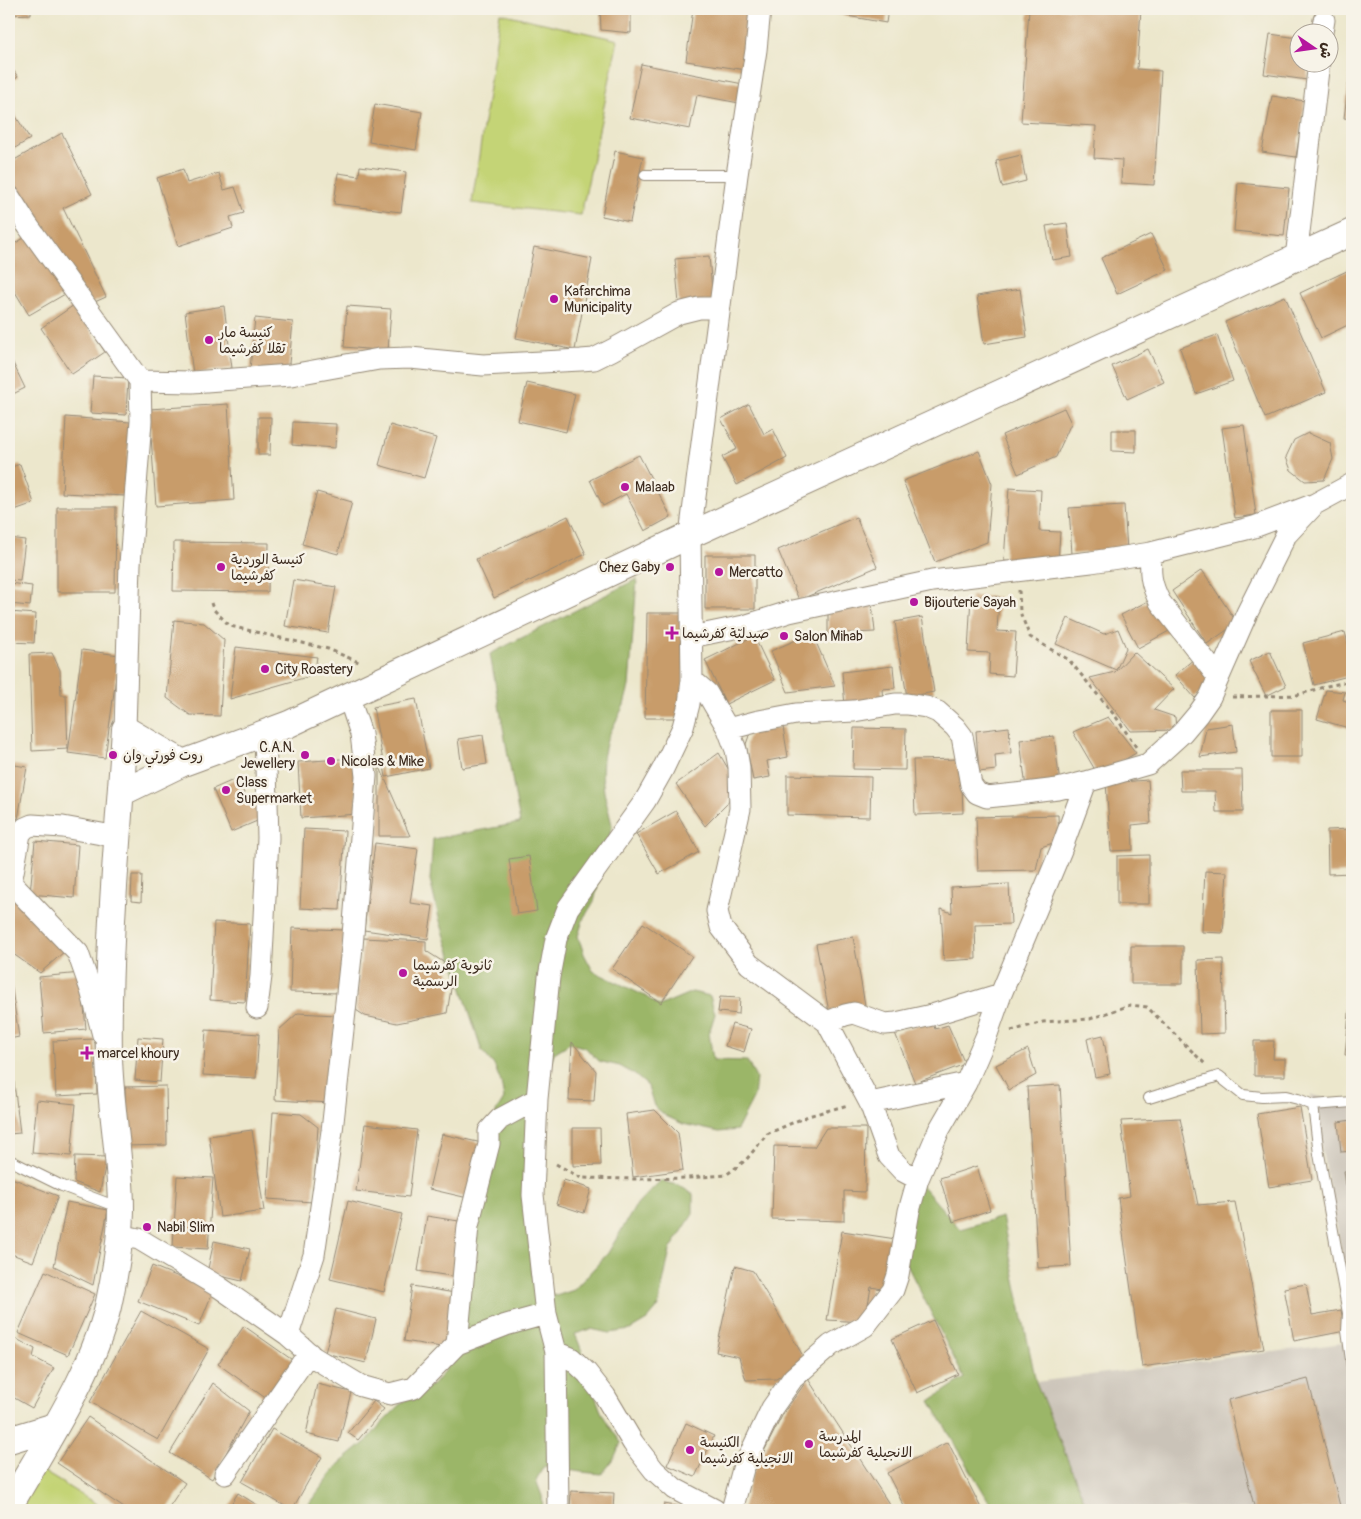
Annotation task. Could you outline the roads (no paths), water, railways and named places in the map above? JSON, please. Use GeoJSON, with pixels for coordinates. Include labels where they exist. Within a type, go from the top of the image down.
{"type":"FeatureCollection","features":[{"type":"Feature","properties":{"kind":"street"},"geometry":{"type":"LineString","coordinates":[[558,1510],[556,1352],[546,1314],[533,1195],[536,1098],[549,976],[556,939],[568,908],[645,801],[664,769],[683,727],[689,704],[692,680],[690,535],[760,9]]}},
{"type":"Feature","properties":{"kind":"street"},"geometry":{"type":"LineString","coordinates":[[1296,258],[1318,72]]}},
{"type":"Feature","properties":{"kind":"street"},"geometry":{"type":"LineString","coordinates":[[9,196],[28,226],[140,381],[141,421],[130,564],[125,729],[110,945],[109,1057],[121,1208],[120,1235],[110,1298],[96,1343],[70,1400],[9,1507]]}},
{"type":"Feature","properties":{"kind":"street"},"geometry":{"type":"LineString","coordinates":[[121,793],[183,763],[288,724],[690,535],[1352,232]]}},
{"type":"Feature","properties":{"kind":"street"},"geometry":{"type":"LineString","coordinates":[[140,381],[192,382],[291,375],[379,359],[410,358],[483,365],[581,360],[594,358],[612,350],[679,313],[699,308],[719,308]]}},
{"type":"Feature","properties":{"kind":"street"},"geometry":{"type":"LineString","coordinates":[[691,637],[744,626],[789,612],[922,583],[1151,553],[1254,527],[1315,504],[1352,484]]}},
{"type":"Feature","properties":{"kind":"street"},"geometry":{"type":"LineString","coordinates":[[728,729],[796,714],[854,711],[895,704],[926,707],[938,712],[962,736],[971,785],[977,793],[987,797],[1058,789],[1148,764],[1182,733],[1210,697],[1246,613],[1286,535],[1315,504]]}},
{"type":"Feature","properties":{"kind":"street"},"geometry":{"type":"LineString","coordinates":[[1151,553],[1150,574],[1153,588],[1160,602],[1218,677]]}},
{"type":"Feature","properties":{"kind":"street"},"geometry":{"type":"LineString","coordinates":[[692,680],[707,693],[728,729],[736,750],[739,766],[740,809],[717,911],[721,927],[749,964],[827,1022],[870,1103],[889,1156],[903,1171],[918,1179]]}},
{"type":"Feature","properties":{"kind":"street"},"geometry":{"type":"LineString","coordinates":[[288,1335],[314,1255],[332,1131],[352,947],[366,776],[362,734],[348,695]]}},
{"type":"Feature","properties":{"kind":"street"},"geometry":{"type":"LineString","coordinates":[[125,729],[183,763]]}},
{"type":"Feature","properties":{"kind":"street"},"geometry":{"type":"LineString","coordinates":[[257,1008],[262,967],[268,838],[265,732]]}},
{"type":"Feature","properties":{"kind":"street"},"geometry":{"type":"LineString","coordinates":[[732,1510],[748,1460],[772,1408],[793,1378],[831,1345],[865,1326],[893,1290],[898,1275],[909,1211],[918,1179],[940,1130],[966,1083],[986,1037],[1001,994],[1061,850],[1086,782]]}},
{"type":"Feature","properties":{"kind":"street"},"geometry":{"type":"LineString","coordinates":[[109,1057],[91,990],[78,953],[10,882],[20,834],[25,828],[32,825],[63,827],[118,837]]}},
{"type":"Feature","properties":{"kind":"street"},"geometry":{"type":"LineString","coordinates":[[827,1022],[854,1013],[885,1024],[896,1023],[932,1015],[1001,994]]}},
{"type":"Feature","properties":{"kind":"street"},"geometry":{"type":"LineString","coordinates":[[870,1103],[901,1095],[966,1083]]}},
{"type":"Feature","properties":{"kind":"street"},"geometry":{"type":"LineString","coordinates":[[457,1344],[468,1226],[489,1144],[489,1131],[500,1119],[536,1098]]}},
{"type":"Feature","properties":{"kind":"street"},"geometry":{"type":"LineString","coordinates":[[120,1235],[139,1239],[219,1287],[288,1335],[309,1353],[361,1386],[390,1394],[401,1393],[414,1388],[457,1344],[506,1325],[546,1314]]}},
{"type":"Feature","properties":{"kind":"street"},"geometry":{"type":"LineString","coordinates":[[556,1352],[570,1358],[586,1373],[605,1396],[634,1443],[654,1470],[675,1489],[715,1510]]}},
{"type":"Feature","properties":{"kind":"street"},"geometry":{"type":"LineString","coordinates":[[225,1474],[309,1353]]}},
{"type":"Feature","properties":{"kind":"street"},"geometry":{"type":"LineString","coordinates":[[9,1440],[55,1426]]}},
{"type":"Feature","properties":{"kind":"lane"},"geometry":{"type":"LineString","coordinates":[[645,175],[737,175]]}},
{"type":"Feature","properties":{"kind":"lane"},"geometry":{"type":"LineString","coordinates":[[1149,1098],[1219,1076],[1243,1095],[1262,1097],[1286,1096],[1313,1105],[1352,1102]]}},
{"type":"Feature","properties":{"kind":"lane"},"geometry":{"type":"LineString","coordinates":[[1313,1105],[1319,1154],[1348,1313],[1347,1330],[1352,1367]]}},
{"type":"Feature","properties":{"kind":"lane"},"geometry":{"type":"LineString","coordinates":[[9,1160],[62,1186],[121,1208]]}},
{"type":"Feature","properties":{"kind":"place","name":"Kafarchima Municipality"},"geometry":{"type":"Point","coordinates":[554,299]}},
{"type":"Feature","properties":{"kind":"place","name":"كنيسة مار تقلا كفرشيما"},"geometry":{"type":"Point","coordinates":[209,340]}},
{"type":"Feature","properties":{"kind":"place","name":"Malaab"},"geometry":{"type":"Point","coordinates":[625,487]}},
{"type":"Feature","properties":{"kind":"place","name":"كنيسة الوردية كفرشيما"},"geometry":{"type":"Point","coordinates":[221,567]}},
{"type":"Feature","properties":{"kind":"place","name":"Chez Gaby"},"geometry":{"type":"Point","coordinates":[670,567]}},
{"type":"Feature","properties":{"kind":"place","name":"Mercatto"},"geometry":{"type":"Point","coordinates":[719,572]}},
{"type":"Feature","properties":{"kind":"place","name":"Bijouterie Sayah"},"geometry":{"type":"Point","coordinates":[914,602]}},
{"type":"Feature","properties":{"kind":"place","name":"صيدليّة كفرشيما"},"geometry":{"type":"Point","coordinates":[672,633]}},
{"type":"Feature","properties":{"kind":"place","name":"Salon Mihab"},"geometry":{"type":"Point","coordinates":[784,636]}},
{"type":"Feature","properties":{"kind":"place","name":"City Roastery"},"geometry":{"type":"Point","coordinates":[265,669]}},
{"type":"Feature","properties":{"kind":"place","name":"روت فورتي وان"},"geometry":{"type":"Point","coordinates":[113,755]}},
{"type":"Feature","properties":{"kind":"place","name":"C.A.N. Jewellery"},"geometry":{"type":"Point","coordinates":[305,755]}},
{"type":"Feature","properties":{"kind":"place","name":"Nicolas & Mike"},"geometry":{"type":"Point","coordinates":[331,761]}},
{"type":"Feature","properties":{"kind":"place","name":"Class Supermarket"},"geometry":{"type":"Point","coordinates":[226,790]}},
{"type":"Feature","properties":{"kind":"place","name":"ثانوية كفرشيما الرسمية"},"geometry":{"type":"Point","coordinates":[403,973]}},
{"type":"Feature","properties":{"kind":"place","name":"marcel khoury"},"geometry":{"type":"Point","coordinates":[87,1053]}},
{"type":"Feature","properties":{"kind":"place","name":"Nabil Slim"},"geometry":{"type":"Point","coordinates":[147,1227]}},
{"type":"Feature","properties":{"kind":"place","name":"المدرسة الانجيلية كفرشيما"},"geometry":{"type":"Point","coordinates":[809,1444]}},
{"type":"Feature","properties":{"kind":"place","name":"الكنيسة الانجيلية كفرشيما"},"geometry":{"type":"Point","coordinates":[690,1450]}}]}
